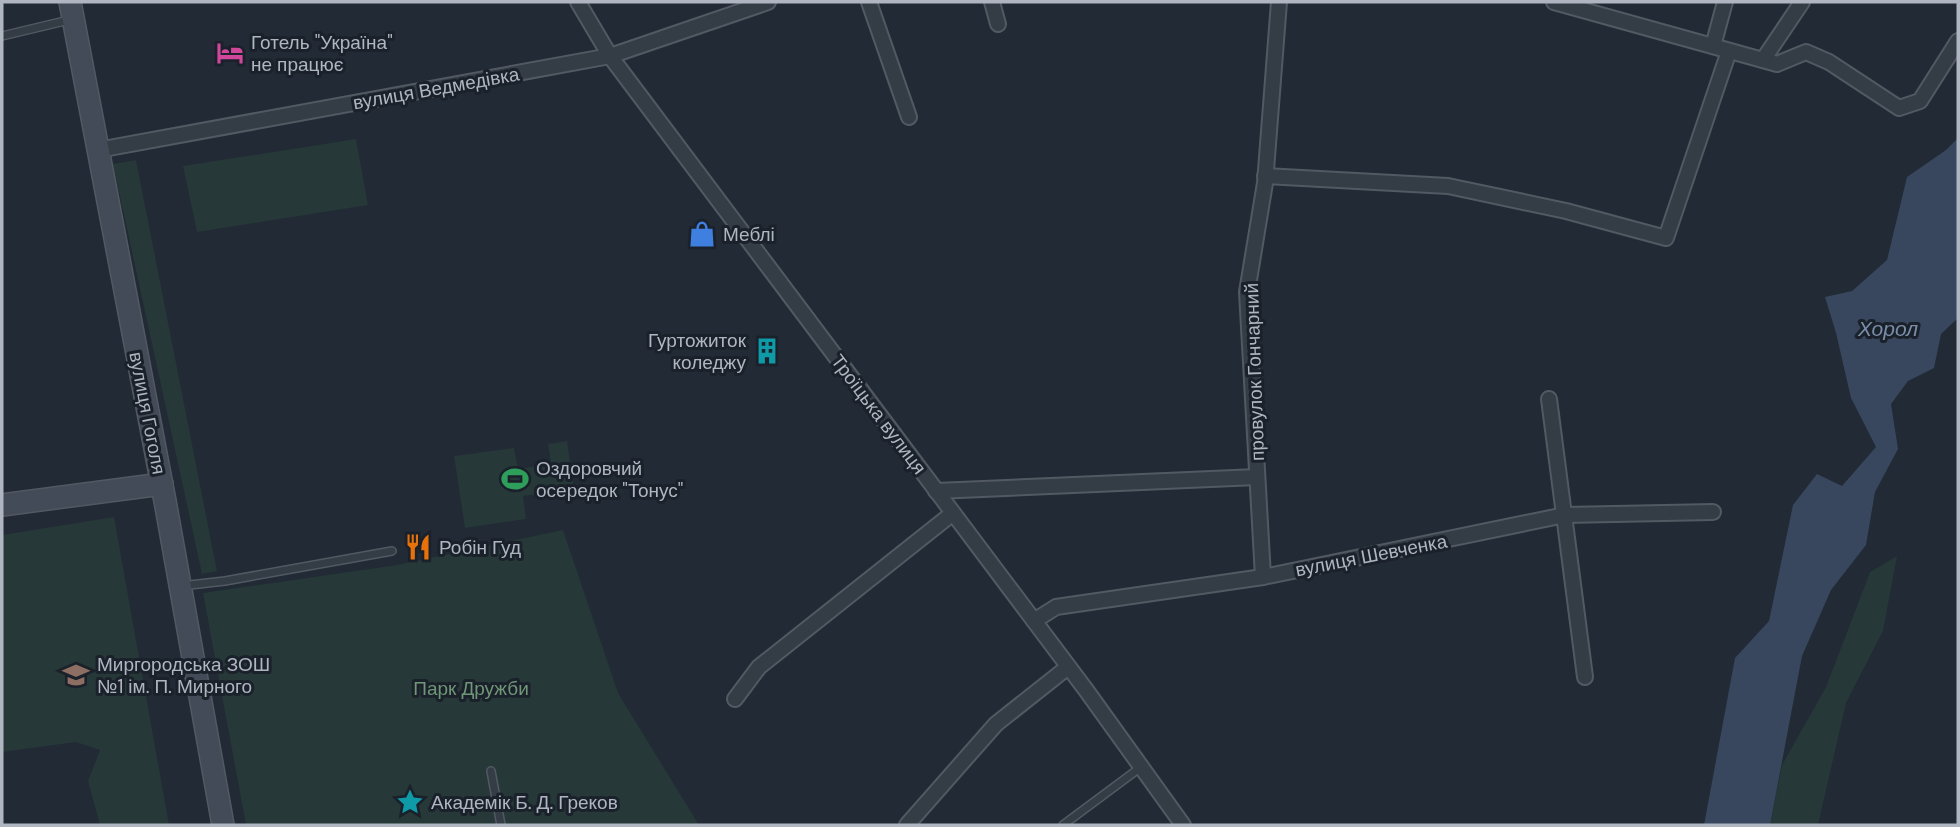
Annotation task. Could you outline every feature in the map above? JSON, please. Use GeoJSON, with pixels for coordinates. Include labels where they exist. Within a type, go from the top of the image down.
{"type":"FeatureCollection","features":[{"type":"Feature","properties":{"kind":"street","name":"Троїцька вулиця"},"geometry":{"type":"LineString","coordinates":[[578,2],[610,56],[1034,621],[1183,825]]}},
{"type":"Feature","properties":{"kind":"street","name":"вулиця Ведмедівка"},"geometry":{"type":"LineString","coordinates":[[98,150],[610,56],[768,2]]}},
{"type":"Feature","properties":{"kind":"street"},"geometry":{"type":"LineString","coordinates":[[869,2],[909,117]]}},
{"type":"Feature","properties":{"kind":"street"},"geometry":{"type":"LineString","coordinates":[[992,2],[998,24]]}},
{"type":"Feature","properties":{"kind":"street","name":"провулок Гончарний"},"geometry":{"type":"LineString","coordinates":[[1263,577],[1247,292],[1265,176],[1279,2]]}},
{"type":"Feature","properties":{"kind":"street"},"geometry":{"type":"LineString","coordinates":[[1553,2],[1770,62],[1806,52],[1829,62],[1899,108],[1920,101],[1958,41]]}},
{"type":"Feature","properties":{"kind":"street"},"geometry":{"type":"LineString","coordinates":[[1713,46],[1725,2]]}},
{"type":"Feature","properties":{"kind":"street"},"geometry":{"type":"LineString","coordinates":[[1770,62],[1802,2]]}},
{"type":"Feature","properties":{"kind":"street","name":"вулиця Гоголя"},"geometry":{"type":"LineString","coordinates":[[72,10],[162,484],[223,825]]}},
{"type":"Feature","properties":{"kind":"street"},"geometry":{"type":"LineString","coordinates":[[1265,176],[1448,186],[1566,211],[1665,238],[1729,51]]}},
{"type":"Feature","properties":{"kind":"street"},"geometry":{"type":"LineString","coordinates":[[1549,399],[1585,677]]}},
{"type":"Feature","properties":{"kind":"street"},"geometry":{"type":"LineString","coordinates":[[936,491],[1258,477]]}},
{"type":"Feature","properties":{"kind":"street"},"geometry":{"type":"LineString","coordinates":[[2,505],[162,484]]}},
{"type":"Feature","properties":{"kind":"street","name":"вулиця Шевченка"},"geometry":{"type":"LineString","coordinates":[[1034,621],[1056,607],[1263,577],[1565,515],[1713,512]]}},
{"type":"Feature","properties":{"kind":"street"},"geometry":{"type":"LineString","coordinates":[[735,699],[759,667],[953,513]]}},
{"type":"Feature","properties":{"kind":"street"},"geometry":{"type":"LineString","coordinates":[[907,825],[996,724],[1068,667]]}},
{"type":"Feature","properties":{"kind":"lane"},"geometry":{"type":"LineString","coordinates":[[2,36],[72,10]]}},
{"type":"Feature","properties":{"kind":"lane"},"geometry":{"type":"LineString","coordinates":[[180,586],[225,581],[392,551]]}},
{"type":"Feature","properties":{"kind":"lane"},"geometry":{"type":"LineString","coordinates":[[1063,825],[1141,767]]}},
{"type":"Feature","properties":{"kind":"lane"},"geometry":{"type":"LineString","coordinates":[[491,771],[501,825]]}},
{"type":"Feature","properties":{"kind":"green space"},"geometry":{"type":"Polygon","coordinates":[[[356,139],[368,205],[197,232],[183,166],[356,139]]]}},
{"type":"Feature","properties":{"kind":"green space"},"geometry":{"type":"Polygon","coordinates":[[[136,160],[217,571],[202,574],[113,164],[136,160]]]}},
{"type":"Feature","properties":{"kind":"green space","name":"Оздоровчий осередок \"Тонус\""},"geometry":{"type":"Polygon","coordinates":[[[567,441],[574,489],[523,496],[526,519],[465,528],[454,456],[514,448],[518,469],[551,464],[548,444],[567,441]]]}},
{"type":"Feature","properties":{"kind":"green space","name":"Миргородська ЗОШ №1 ім. П. Мирного"},"geometry":{"type":"Polygon","coordinates":[[[114,517],[169,825],[100,825],[88,781],[100,750],[76,742],[2,752],[2,535],[114,517]]]}},
{"type":"Feature","properties":{"kind":"green space","name":"Парк Дружби"},"geometry":{"type":"Polygon","coordinates":[[[563,530],[618,693],[699,825],[246,825],[203,593],[397,565],[563,530]]]}},
{"type":"Feature","properties":{"kind":"green space"},"geometry":{"type":"Polygon","coordinates":[[[1897,556],[1883,631],[1846,703],[1818,825],[1770,825],[1782,765],[1826,687],[1870,572],[1897,556]]]}},
{"type":"Feature","properties":{"kind":"water","name":"Хорол"},"geometry":{"type":"Polygon","coordinates":[[[1958,138],[1958,318],[1941,334],[1934,368],[1908,381],[1891,404],[1898,449],[1875,492],[1866,545],[1831,590],[1802,656],[1770,825],[1704,825],[1735,658],[1769,621],[1793,505],[1817,474],[1842,486],[1876,447],[1851,398],[1825,297],[1852,291],[1887,260],[1907,177],[1946,150],[1958,138]]]}},
{"type":"Feature","properties":{"kind":"place","name":"Готель \"Україна\" не працює"},"geometry":{"type":"Point","coordinates":[230,53]}},
{"type":"Feature","properties":{"kind":"place","name":"Меблі"},"geometry":{"type":"Point","coordinates":[702,234]}},
{"type":"Feature","properties":{"kind":"place","name":"Гуртожиток коледжу"},"geometry":{"type":"Point","coordinates":[767,351]}},
{"type":"Feature","properties":{"kind":"place","name":"Оздоровчий осередок \"Тонус\""},"geometry":{"type":"Point","coordinates":[515,479]}},
{"type":"Feature","properties":{"kind":"place","name":"Робін Гуд"},"geometry":{"type":"Point","coordinates":[418,547]}},
{"type":"Feature","properties":{"kind":"place","name":"Миргородська ЗОШ №1 ім. П. Мирного"},"geometry":{"type":"Point","coordinates":[76,675]}},
{"type":"Feature","properties":{"kind":"place","name":"Академік Б. Д. Греков"},"geometry":{"type":"Point","coordinates":[410,802]}}]}
